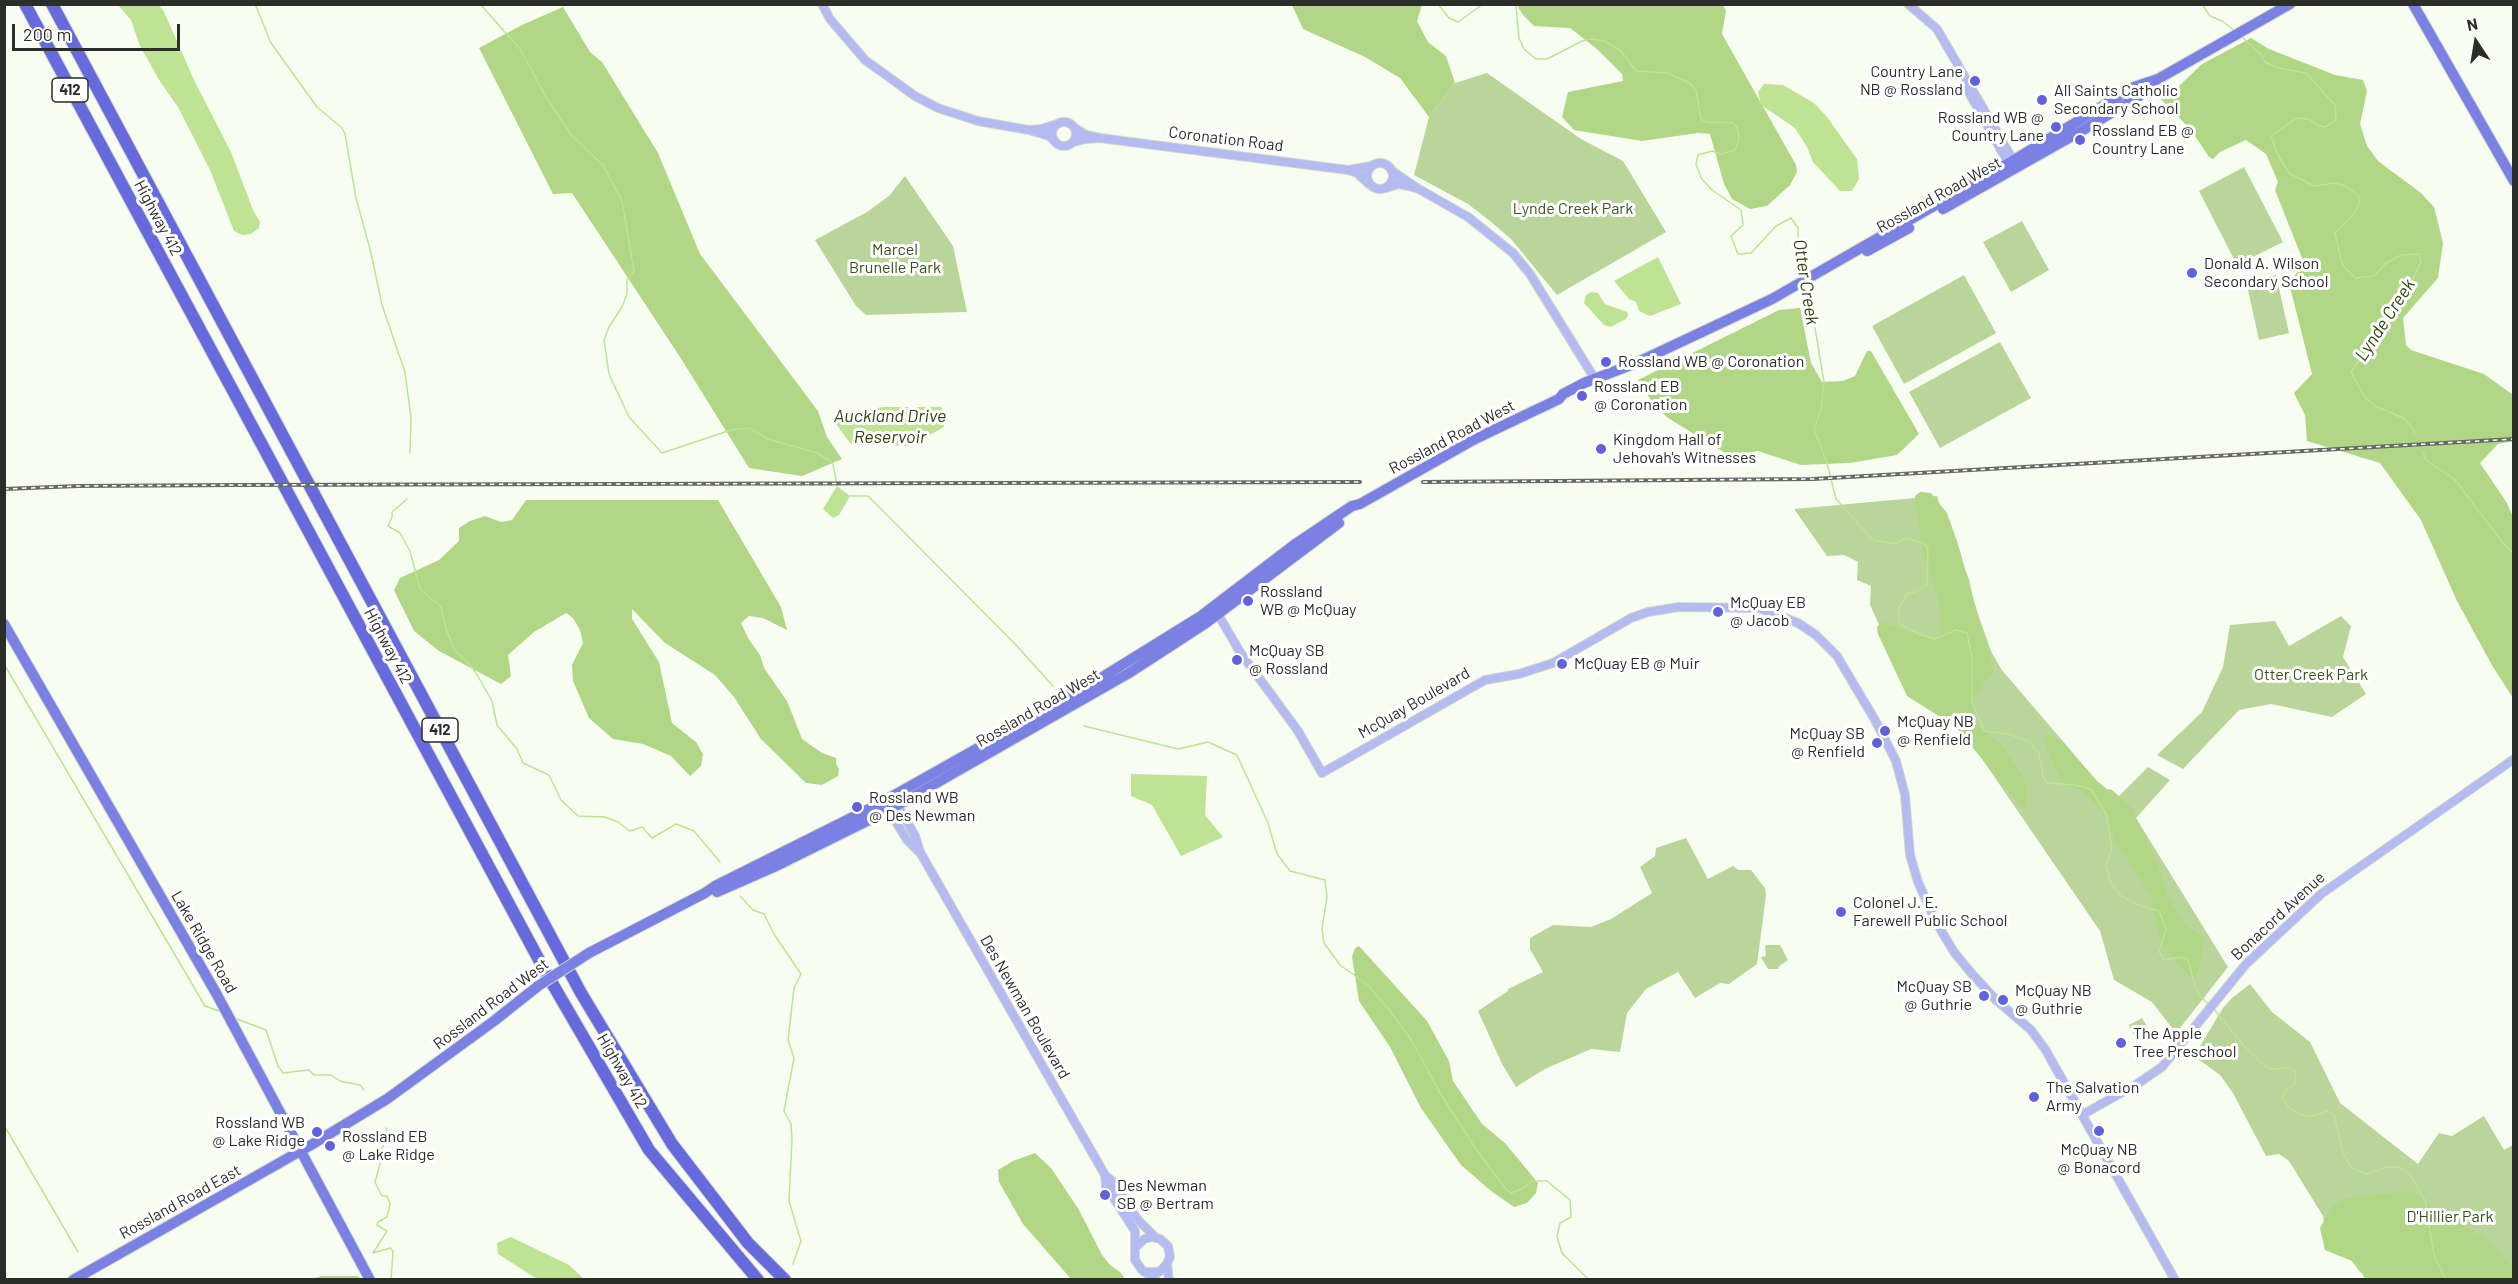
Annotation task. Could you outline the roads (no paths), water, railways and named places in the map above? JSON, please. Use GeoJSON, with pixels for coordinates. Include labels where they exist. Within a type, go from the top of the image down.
{"type":"FeatureCollection","features":[{"type":"Feature","properties":{"kind":"highway","name":"Highway 412"},"geometry":{"type":"LineString","coordinates":[[25,4],[545,971],[649,1150],[758,1280]]}},
{"type":"Feature","properties":{"kind":"highway","name":"Highway 412"},"geometry":{"type":"LineString","coordinates":[[52,4],[580,993],[672,1144],[748,1243],[785,1280]]}},
{"type":"Feature","properties":{"kind":"main road","name":"Rossland Road West"},"geometry":{"type":"LineString","coordinates":[[302,1151],[387,1099],[538,986],[589,953],[715,886],[891,803],[1215,610],[1323,525],[1352,506],[1360,504],[1475,439],[1559,399],[1563,394],[1597,381],[1728,321],[1852,254],[1862,254],[2139,96],[2158,79],[2290,4]]}},
{"type":"Feature","properties":{"kind":"main road"},"geometry":{"type":"LineString","coordinates":[[2414,4],[2514,180]]}},
{"type":"Feature","properties":{"kind":"main road","name":"Lake Ridge Road"},"geometry":{"type":"LineString","coordinates":[[4,624],[216,993],[370,1280]]}},
{"type":"Feature","properties":{"kind":"main road","name":"Rossland Road East"},"geometry":{"type":"LineString","coordinates":[[73,1280],[302,1151]]}},
{"type":"Feature","properties":{"kind":"street"},"geometry":{"type":"LineString","coordinates":[[822,4],[830,19],[865,60],[915,96],[939,108],[978,121],[1049,136],[1061,146],[1072,142],[1076,136],[1075,128],[1069,123],[1029,130]]}},
{"type":"Feature","properties":{"kind":"street"},"geometry":{"type":"LineString","coordinates":[[1908,4],[1937,29],[2013,166]]}},
{"type":"Feature","properties":{"kind":"street"},"geometry":{"type":"LineString","coordinates":[[1055,141],[1052,134],[1057,124]]}},
{"type":"Feature","properties":{"kind":"street","name":"Coronation Road"},"geometry":{"type":"LineString","coordinates":[[1075,128],[1086,135],[1100,138],[1348,170],[1357,173],[1370,185]]}},
{"type":"Feature","properties":{"kind":"street","name":"Coronation Road"},"geometry":{"type":"LineString","coordinates":[[1072,142],[1100,138]]}},
{"type":"Feature","properties":{"kind":"street"},"geometry":{"type":"LineString","coordinates":[[1417,188],[1399,184],[1377,189],[1370,185],[1367,177],[1372,166],[1381,163],[1399,177],[1468,217],[1513,253],[1530,274],[1597,381]]}},
{"type":"Feature","properties":{"kind":"street","name":"Coronation Road"},"geometry":{"type":"LineString","coordinates":[[1348,170],[1372,166]]}},
{"type":"Feature","properties":{"kind":"street"},"geometry":{"type":"LineString","coordinates":[[1385,188],[1392,182],[1391,170]]}},
{"type":"Feature","properties":{"kind":"street","name":"McQuay Boulevard"},"geometry":{"type":"LineString","coordinates":[[1215,610],[1240,652],[1298,730],[1322,773],[1485,680],[1520,674],[1553,663],[1632,618],[1648,612],[1679,607],[1759,608],[1798,622],[1816,635],[1837,656],[1896,761],[1905,795],[1910,855],[1918,882],[1936,922],[1972,974],[1996,1000],[2031,1030],[2053,1063],[2175,1280]]}},
{"type":"Feature","properties":{"kind":"street","name":"Bonacord Avenue"},"geometry":{"type":"LineString","coordinates":[[2082,1115],[2162,1067],[2219,995],[2271,939],[2321,894],[2514,759]]}},
{"type":"Feature","properties":{"kind":"street","name":"Des Newman Boulevard"},"geometry":{"type":"LineString","coordinates":[[891,803],[915,836],[920,852],[1105,1175],[1112,1181],[1138,1220],[1156,1238]]}},
{"type":"Feature","properties":{"kind":"street","name":"Des Newman Boulevard"},"geometry":{"type":"LineString","coordinates":[[1105,1175],[1106,1186],[1135,1231],[1135,1248]]}},
{"type":"Feature","properties":{"kind":"street"},"geometry":{"type":"LineString","coordinates":[[1156,1280],[1137,1266],[1135,1260],[1135,1248],[1144,1239],[1156,1238],[1166,1243],[1169,1250],[1167,1264],[1169,1280]]}},
{"type":"Feature","properties":{"kind":"street"},"geometry":{"type":"LineString","coordinates":[[1147,1272],[1159,1272],[1167,1264]]}},
{"type":"Feature","properties":{"kind":"water"},"geometry":{"type":"Polygon","coordinates":[[[118,5],[159,5],[164,12],[194,80],[231,152],[253,210],[260,222],[259,228],[251,234],[242,235],[234,231],[210,170],[178,107],[140,46],[131,20],[118,5]]]}},
{"type":"Feature","properties":{"kind":"water"},"geometry":{"type":"Polygon","coordinates":[[[1764,84],[1783,85],[1814,103],[1827,117],[1857,159],[1859,179],[1852,191],[1840,191],[1813,162],[1795,128],[1761,105],[1758,92],[1764,84]]]}},
{"type":"Feature","properties":{"kind":"water"},"geometry":{"type":"Polygon","coordinates":[[[1658,257],[1681,304],[1650,316],[1639,311],[1636,302],[1629,299],[1614,281],[1658,257]]]}},
{"type":"Feature","properties":{"kind":"water"},"geometry":{"type":"Polygon","coordinates":[[[1591,292],[1598,293],[1605,304],[1627,312],[1626,319],[1611,327],[1604,325],[1584,303],[1586,295],[1591,292]]]}},
{"type":"Feature","properties":{"kind":"water","name":"Auckland Drive Reservoir"},"geometry":{"type":"Polygon","coordinates":[[[884,407],[942,407],[944,427],[910,446],[851,444],[836,424],[845,413],[884,407]]]}},
{"type":"Feature","properties":{"kind":"water"},"geometry":{"type":"Polygon","coordinates":[[[837,486],[850,496],[839,515],[833,518],[823,509],[837,486]]]}},
{"type":"Feature","properties":{"kind":"water"},"geometry":{"type":"Polygon","coordinates":[[[1131,774],[1207,776],[1205,815],[1223,837],[1181,856],[1152,805],[1131,796],[1131,774]]]}},
{"type":"Feature","properties":{"kind":"water"},"geometry":{"type":"Polygon","coordinates":[[[511,1237],[569,1265],[584,1279],[537,1279],[498,1254],[497,1243],[511,1237]]]}},
{"type":"Feature","properties":{"kind":"waterway"},"geometry":{"type":"LineString","coordinates":[[255,4],[271,43],[317,107],[342,128],[345,134],[356,198],[382,305],[405,372],[411,418],[410,453]]}},
{"type":"Feature","properties":{"kind":"waterway"},"geometry":{"type":"LineString","coordinates":[[480,4],[520,49],[545,95],[571,135],[603,165],[622,201],[634,271],[627,280],[627,294],[622,307],[609,327],[604,340],[609,374],[629,417],[662,453],[731,430],[749,428],[768,439],[817,453],[830,461],[833,464],[837,486]]}},
{"type":"Feature","properties":{"kind":"waterway","name":"Otter Creek"},"geometry":{"type":"LineString","coordinates":[[1438,4],[1449,18],[1458,22],[1483,4]]}},
{"type":"Feature","properties":{"kind":"waterway","name":"Otter Creek"},"geometry":{"type":"LineString","coordinates":[[1516,4],[1519,38],[1524,49],[1536,59],[1547,59],[1582,41],[1591,39],[1604,41],[1621,51],[1636,71],[1667,73],[1690,83],[1696,91],[1701,119],[1706,122],[1733,123],[1737,127],[1739,139],[1735,150],[1721,154],[1712,151],[1698,155],[1696,164],[1701,178],[1712,190],[1741,210],[1743,225],[1731,236],[1738,254],[1751,253],[1776,226],[1791,218],[1798,228],[1799,262],[1803,275]]}},
{"type":"Feature","properties":{"kind":"waterway","name":"Lynde Creek"},"geometry":{"type":"LineString","coordinates":[[2202,4],[2210,16],[2222,21],[2235,31]]}},
{"type":"Feature","properties":{"kind":"waterway","name":"Lynde Creek"},"geometry":{"type":"LineString","coordinates":[[2241,36],[2261,55],[2265,62],[2278,68],[2306,73],[2335,105],[2336,120],[2325,127],[2318,126],[2309,119],[2297,118],[2271,136],[2278,155],[2289,173],[2314,186],[2335,183],[2346,186],[2359,196],[2359,204],[2353,215],[2335,233],[2342,264],[2355,278],[2374,276],[2386,263],[2401,255],[2419,254],[2421,262],[2408,290],[2351,372],[2364,396],[2375,406],[2403,418],[2415,433]]}},
{"type":"Feature","properties":{"kind":"waterway","name":"Otter Creek"},"geometry":{"type":"LineString","coordinates":[[1806,285],[1824,382],[1821,410],[1814,429],[1827,463],[1836,499],[1873,540],[1895,544],[1906,538],[1923,543],[1928,548],[1927,584],[1916,592],[1908,593],[1898,609],[1900,624],[1935,639],[1956,630],[1967,633],[1972,658],[1972,702],[1984,731],[2008,734],[2028,741],[2039,753],[2043,776],[2047,783],[2075,785],[2091,789],[2106,814],[2109,827],[2112,849],[2106,864],[2110,881],[2120,895],[2136,904],[2159,911],[2166,929],[2159,952],[2164,960],[2180,957],[2188,959],[2194,983],[2201,997],[2208,1004]]}},
{"type":"Feature","properties":{"kind":"waterway","name":"Lynde Creek"},"geometry":{"type":"LineString","coordinates":[[2423,452],[2426,460],[2455,480],[2514,554]]}},
{"type":"Feature","properties":{"kind":"waterway"},"geometry":{"type":"LineString","coordinates":[[850,496],[868,496],[1015,644],[1053,686]]}},
{"type":"Feature","properties":{"kind":"waterway"},"geometry":{"type":"LineString","coordinates":[[407,499],[392,512],[388,526],[400,533],[410,551],[420,589],[441,607],[446,629],[455,651],[468,662],[476,673],[492,701],[497,725],[517,749],[523,763],[549,775],[561,800],[578,816],[605,817],[618,822],[630,831],[642,827],[652,838],[676,824],[694,831],[720,862]]}},
{"type":"Feature","properties":{"kind":"waterway"},"geometry":{"type":"LineString","coordinates":[[4,664],[205,1006],[219,1011]]}},
{"type":"Feature","properties":{"kind":"waterway"},"geometry":{"type":"LineString","coordinates":[[1084,726],[1178,749],[1208,742],[1237,755],[1268,823],[1277,854],[1290,871],[1325,880],[1327,897],[1322,928],[1324,943],[1340,965],[1368,985],[1390,1011],[1412,1041],[1440,1093],[1474,1146],[1505,1188],[1511,1193],[1524,1188],[1531,1181],[1547,1181],[1570,1200],[1571,1217],[1560,1223],[1557,1237],[1562,1253],[1589,1280]]}},
{"type":"Feature","properties":{"kind":"waterway"},"geometry":{"type":"LineString","coordinates":[[740,896],[753,910],[764,914],[774,934],[801,974],[794,988],[788,1040],[794,1058],[784,1111],[791,1124],[792,1140],[789,1201],[801,1241],[793,1264]]}},
{"type":"Feature","properties":{"kind":"waterway","name":"Otter Creek"},"geometry":{"type":"LineString","coordinates":[[2214,1009],[2244,1046],[2265,1066],[2272,1069],[2289,1068],[2296,1072],[2295,1083],[2285,1091],[2282,1098],[2288,1106],[2297,1113],[2309,1117],[2328,1111],[2334,1115],[2343,1153],[2351,1167],[2367,1174],[2387,1167],[2400,1167],[2411,1176],[2425,1200],[2434,1255],[2446,1280]]}},
{"type":"Feature","properties":{"kind":"waterway"},"geometry":{"type":"LineString","coordinates":[[237,1019],[266,1030],[278,1066],[283,1073],[309,1070],[314,1075],[331,1075],[340,1081],[360,1085],[364,1090]]}},
{"type":"Feature","properties":{"kind":"waterway"},"geometry":{"type":"LineString","coordinates":[[4,1125],[78,1252]]}},
{"type":"Feature","properties":{"kind":"waterway"},"geometry":{"type":"LineString","coordinates":[[386,1128],[388,1135],[380,1153],[380,1164],[375,1182],[382,1196],[387,1196],[390,1204],[387,1217],[377,1225],[387,1231],[373,1253],[390,1248],[393,1251],[391,1280]]}},
{"type":"Feature","properties":{"kind":"railway"},"geometry":{"type":"LineString","coordinates":[[1423,482],[1813,479],[2514,439]]}},
{"type":"Feature","properties":{"kind":"railway"},"geometry":{"type":"LineString","coordinates":[[4,489],[237,485],[1360,482]]}},
{"type":"Feature","properties":{"kind":"place","name":"Country Lane NB @ Rossland"},"geometry":{"type":"Point","coordinates":[1975,81]}},
{"type":"Feature","properties":{"kind":"place","name":"All Saints Catholic Secondary School"},"geometry":{"type":"Point","coordinates":[2042,100]}},
{"type":"Feature","properties":{"kind":"place","name":"Rossland WB @ Country Lane"},"geometry":{"type":"Point","coordinates":[2056,127]}},
{"type":"Feature","properties":{"kind":"place","name":"Rossland EB @ Country Lane"},"geometry":{"type":"Point","coordinates":[2080,140]}},
{"type":"Feature","properties":{"kind":"place","name":"Donald A. Wilson Secondary School"},"geometry":{"type":"Point","coordinates":[2192,273]}},
{"type":"Feature","properties":{"kind":"place","name":"Rossland WB @ Coronation"},"geometry":{"type":"Point","coordinates":[1606,362]}},
{"type":"Feature","properties":{"kind":"place","name":"Rossland EB @ Coronation"},"geometry":{"type":"Point","coordinates":[1582,396]}},
{"type":"Feature","properties":{"kind":"place","name":"Kingdom Hall of Jehovah's Witnesses"},"geometry":{"type":"Point","coordinates":[1601,449]}},
{"type":"Feature","properties":{"kind":"place","name":"Rossland WB @ McQuay"},"geometry":{"type":"Point","coordinates":[1248,601]}},
{"type":"Feature","properties":{"kind":"place","name":"McQuay EB @ Jacob"},"geometry":{"type":"Point","coordinates":[1718,612]}},
{"type":"Feature","properties":{"kind":"place","name":"McQuay SB @ Rossland"},"geometry":{"type":"Point","coordinates":[1237,660]}},
{"type":"Feature","properties":{"kind":"place","name":"McQuay EB @ Muir"},"geometry":{"type":"Point","coordinates":[1562,664]}},
{"type":"Feature","properties":{"kind":"place","name":"McQuay NB @ Renfield"},"geometry":{"type":"Point","coordinates":[1885,731]}},
{"type":"Feature","properties":{"kind":"place","name":"McQuay SB @ Renfield"},"geometry":{"type":"Point","coordinates":[1877,743]}},
{"type":"Feature","properties":{"kind":"place","name":"Rossland WB @ Des Newman"},"geometry":{"type":"Point","coordinates":[857,807]}},
{"type":"Feature","properties":{"kind":"place","name":"Colonel J. E. Farewell Public School"},"geometry":{"type":"Point","coordinates":[1841,912]}},
{"type":"Feature","properties":{"kind":"place","name":"McQuay SB @ Guthrie"},"geometry":{"type":"Point","coordinates":[1984,996]}},
{"type":"Feature","properties":{"kind":"place","name":"McQuay NB @ Guthrie"},"geometry":{"type":"Point","coordinates":[2003,1000]}},
{"type":"Feature","properties":{"kind":"place","name":"The Apple Tree Preschool"},"geometry":{"type":"Point","coordinates":[2121,1043]}},
{"type":"Feature","properties":{"kind":"place","name":"The Salvation Army"},"geometry":{"type":"Point","coordinates":[2034,1097]}},
{"type":"Feature","properties":{"kind":"place","name":"McQuay NB @ Bonacord"},"geometry":{"type":"Point","coordinates":[2099,1131]}},
{"type":"Feature","properties":{"kind":"place","name":"Rossland WB @ Lake Ridge"},"geometry":{"type":"Point","coordinates":[317,1132]}},
{"type":"Feature","properties":{"kind":"place","name":"Rossland EB @ Lake Ridge"},"geometry":{"type":"Point","coordinates":[330,1146]}},
{"type":"Feature","properties":{"kind":"place","name":"Des Newman SB @ Bertram"},"geometry":{"type":"Point","coordinates":[1105,1195]}},
{"type":"Feature","properties":{"kind":"park label","name":"Lynde Creek Park"},"geometry":{"type":"Point","coordinates":[1573,209]}},
{"type":"Feature","properties":{"kind":"park label","name":"Marcel Brunelle Park"},"geometry":{"type":"Point","coordinates":[895,259]}},
{"type":"Feature","properties":{"kind":"park label","name":"Otter Creek Park"},"geometry":{"type":"Point","coordinates":[2311,675]}},
{"type":"Feature","properties":{"kind":"park label","name":"D'Hillier Park"},"geometry":{"type":"Point","coordinates":[2450,1217]}}]}
